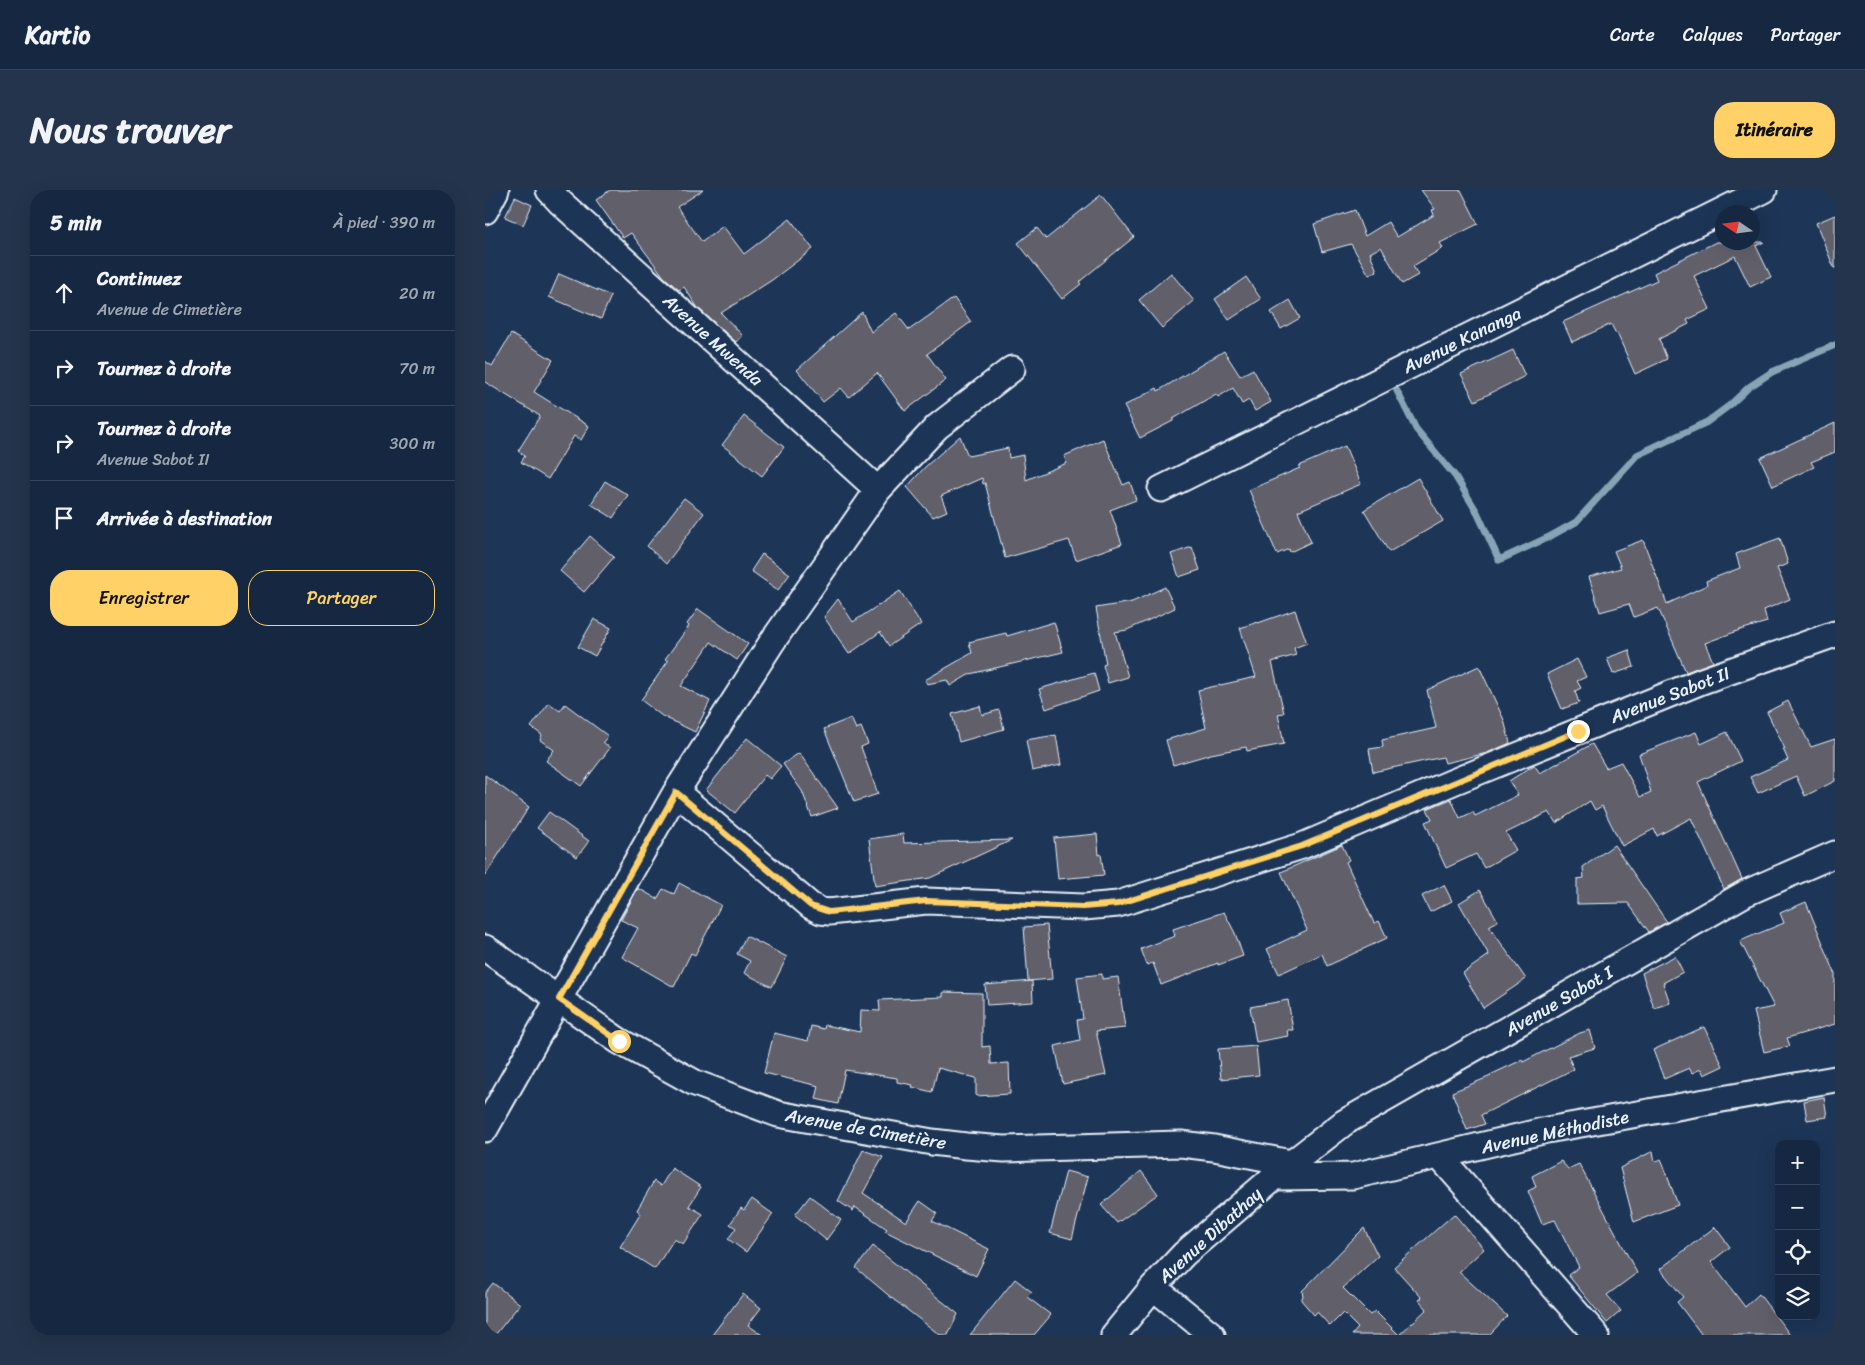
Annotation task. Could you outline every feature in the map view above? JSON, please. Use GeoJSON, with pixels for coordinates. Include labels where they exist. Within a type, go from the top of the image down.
{"type":"FeatureCollection","features":[{"type":"Feature","properties":{"kind":"street"},"geometry":{"type":"LineString","coordinates":[[485,211],[496,190]]}},
{"type":"Feature","properties":{"kind":"street","name":"Avenue Mwenda"},"geometry":{"type":"LineString","coordinates":[[549,190],[567,209],[878,490]]}},
{"type":"Feature","properties":{"kind":"street","name":"Avenue Kananga"},"geometry":{"type":"LineString","coordinates":[[1161,489],[1764,190]]}},
{"type":"Feature","properties":{"kind":"street"},"geometry":{"type":"LineString","coordinates":[[485,1129],[676,792],[772,642],[878,490],[937,427],[1012,369]]}},
{"type":"Feature","properties":{"kind":"street","name":"Avenue Sabot II"},"geometry":{"type":"LineString","coordinates":[[676,792],[811,906],[821,911],[829,912],[926,901],[1083,907],[1118,904],[1302,846],[1453,782],[1702,681],[1835,634]]}},
{"type":"Feature","properties":{"kind":"street","name":"Avenue Sabot I"},"geometry":{"type":"LineString","coordinates":[[1283,1170],[1345,1122],[1746,893],[1835,854]]}},
{"type":"Feature","properties":{"kind":"street","name":"Avenue de Cimetière"},"geometry":{"type":"LineString","coordinates":[[485,948],[619,1041],[695,1083],[779,1114],[932,1142],[1004,1149],[1181,1144],[1214,1148],[1283,1170]]}},
{"type":"Feature","properties":{"kind":"street","name":"Avenue Méthodiste"},"geometry":{"type":"LineString","coordinates":[[1283,1170],[1353,1176],[1547,1130],[1835,1079]]}},
{"type":"Feature","properties":{"kind":"street"},"geometry":{"type":"LineString","coordinates":[[1439,1157],[1596,1335]]}},
{"type":"Feature","properties":{"kind":"street","name":"Avenue Dibathay"},"geometry":{"type":"LineString","coordinates":[[1114,1335],[1153,1287],[1184,1254],[1283,1170]]}},
{"type":"Feature","properties":{"kind":"street"},"geometry":{"type":"LineString","coordinates":[[1153,1287],[1212,1335]]}},
{"type":"Feature","properties":{"kind":"building"},"geometry":{"type":"Polygon","coordinates":[[[610,190],[703,190],[677,207],[702,242],[723,226],[744,254],[790,219],[813,249],[772,280],[721,313],[743,336],[736,342],[698,308],[684,287],[679,290],[664,277],[631,233],[623,238],[596,200],[610,190]]]}},
{"type":"Feature","properties":{"kind":"building"},"geometry":{"type":"Polygon","coordinates":[[[1421,190],[1461,190],[1478,224],[1440,243],[1443,248],[1413,266],[1418,275],[1402,284],[1381,247],[1370,253],[1377,271],[1369,275],[1351,244],[1322,252],[1314,224],[1355,210],[1365,236],[1388,222],[1397,237],[1434,215],[1432,210],[1435,209],[1421,190]]]}},
{"type":"Feature","properties":{"kind":"building"},"geometry":{"type":"Polygon","coordinates":[[[1101,195],[1134,237],[1079,282],[1081,284],[1062,299],[1018,243],[1037,228],[1046,239],[1101,195]]]}},
{"type":"Feature","properties":{"kind":"building"},"geometry":{"type":"Polygon","coordinates":[[[515,197],[532,205],[523,225],[505,217],[515,197]]]}},
{"type":"Feature","properties":{"kind":"building"},"geometry":{"type":"Polygon","coordinates":[[[1835,215],[1835,268],[1834,268],[1816,223],[1835,215]]]}},
{"type":"Feature","properties":{"kind":"building"},"geometry":{"type":"Polygon","coordinates":[[[1715,242],[1715,250],[1758,250],[1771,277],[1750,287],[1735,256],[1694,276],[1710,309],[1687,320],[1689,324],[1659,339],[1667,359],[1635,374],[1617,333],[1611,324],[1572,342],[1563,322],[1657,280],[1654,273],[1715,242]]]}},
{"type":"Feature","properties":{"kind":"building"},"geometry":{"type":"Polygon","coordinates":[[[1171,273],[1194,301],[1162,328],[1139,300],[1171,273]]]}},
{"type":"Feature","properties":{"kind":"building"},"geometry":{"type":"Polygon","coordinates":[[[559,274],[611,296],[601,319],[549,297],[559,274]]]}},
{"type":"Feature","properties":{"kind":"building"},"geometry":{"type":"Polygon","coordinates":[[[1246,277],[1261,299],[1229,320],[1215,299],[1246,277]]]}},
{"type":"Feature","properties":{"kind":"building"},"geometry":{"type":"Polygon","coordinates":[[[954,298],[971,322],[927,354],[946,380],[905,411],[877,373],[849,397],[841,388],[823,402],[797,370],[862,312],[871,332],[896,313],[909,330],[954,298]]]}},
{"type":"Feature","properties":{"kind":"building"},"geometry":{"type":"Polygon","coordinates":[[[1290,300],[1300,318],[1281,329],[1271,312],[1290,300]]]}},
{"type":"Feature","properties":{"kind":"building"},"geometry":{"type":"Polygon","coordinates":[[[511,334],[553,360],[534,392],[589,426],[581,440],[574,436],[548,479],[521,462],[525,456],[518,451],[540,416],[485,382],[485,361],[492,366],[511,334]]]}},
{"type":"Feature","properties":{"kind":"building"},"geometry":{"type":"Polygon","coordinates":[[[1513,350],[1525,376],[1475,401],[1461,374],[1513,350]]]}},
{"type":"Feature","properties":{"kind":"building"},"geometry":{"type":"Polygon","coordinates":[[[1224,351],[1240,376],[1253,369],[1271,402],[1255,411],[1249,400],[1242,404],[1233,388],[1218,397],[1216,394],[1173,419],[1173,421],[1140,438],[1124,406],[1157,388],[1158,391],[1224,351]]]}},
{"type":"Feature","properties":{"kind":"building"},"geometry":{"type":"Polygon","coordinates":[[[744,416],[784,447],[762,476],[722,445],[744,416]]]}},
{"type":"Feature","properties":{"kind":"building"},"geometry":{"type":"Polygon","coordinates":[[[1835,423],[1835,452],[1811,462],[1814,467],[1773,486],[1760,458],[1835,423]]]}},
{"type":"Feature","properties":{"kind":"building"},"geometry":{"type":"Polygon","coordinates":[[[960,436],[968,456],[1008,448],[1009,458],[1023,455],[1026,480],[1067,463],[1064,456],[1103,439],[1123,485],[1130,482],[1136,500],[1110,510],[1122,544],[1076,560],[1069,540],[1005,558],[985,483],[983,484],[982,478],[941,496],[947,511],[933,517],[907,487],[925,467],[960,436]]]}},
{"type":"Feature","properties":{"kind":"building"},"geometry":{"type":"Polygon","coordinates":[[[1345,446],[1361,484],[1298,511],[1311,542],[1290,552],[1289,549],[1277,554],[1249,490],[1345,446]]]}},
{"type":"Feature","properties":{"kind":"building"},"geometry":{"type":"Polygon","coordinates":[[[1418,478],[1443,521],[1389,552],[1364,510],[1418,478]]]}},
{"type":"Feature","properties":{"kind":"building"},"geometry":{"type":"Polygon","coordinates":[[[605,481],[628,495],[613,518],[591,504],[605,481]]]}},
{"type":"Feature","properties":{"kind":"building"},"geometry":{"type":"Polygon","coordinates":[[[684,498],[704,513],[666,564],[647,546],[684,498]]]}},
{"type":"Feature","properties":{"kind":"building"},"geometry":{"type":"Polygon","coordinates":[[[590,536],[614,557],[584,592],[560,571],[590,536]]]}},
{"type":"Feature","properties":{"kind":"building"},"geometry":{"type":"Polygon","coordinates":[[[1780,538],[1788,564],[1777,568],[1790,599],[1764,610],[1767,622],[1705,643],[1713,662],[1686,672],[1658,608],[1634,617],[1629,604],[1600,612],[1589,577],[1621,568],[1614,551],[1643,540],[1667,604],[1707,585],[1706,581],[1740,568],[1736,554],[1780,538]]]}},
{"type":"Feature","properties":{"kind":"building"},"geometry":{"type":"Polygon","coordinates":[[[1192,547],[1200,570],[1179,577],[1171,554],[1192,547]]]}},
{"type":"Feature","properties":{"kind":"building"},"geometry":{"type":"Polygon","coordinates":[[[762,554],[790,574],[778,590],[751,571],[762,554]]]}},
{"type":"Feature","properties":{"kind":"building"},"geometry":{"type":"Polygon","coordinates":[[[1165,587],[1175,608],[1127,630],[1115,632],[1128,677],[1108,683],[1103,665],[1106,664],[1096,608],[1132,602],[1165,587]]]}},
{"type":"Feature","properties":{"kind":"building"},"geometry":{"type":"Polygon","coordinates":[[[900,591],[921,624],[889,646],[880,632],[849,654],[824,617],[838,599],[853,622],[900,591]]]}},
{"type":"Feature","properties":{"kind":"building"},"geometry":{"type":"Polygon","coordinates":[[[698,609],[748,644],[737,660],[711,642],[681,686],[710,701],[695,732],[662,716],[641,700],[668,661],[665,659],[689,626],[687,624],[698,609]]]}},
{"type":"Feature","properties":{"kind":"building"},"geometry":{"type":"Polygon","coordinates":[[[1295,610],[1307,643],[1294,648],[1296,655],[1272,662],[1284,713],[1278,714],[1284,744],[1247,751],[1246,747],[1211,754],[1173,765],[1166,740],[1206,728],[1198,690],[1256,677],[1240,628],[1295,610]]]}},
{"type":"Feature","properties":{"kind":"building"},"geometry":{"type":"Polygon","coordinates":[[[594,619],[611,628],[595,656],[578,647],[594,619]]]}},
{"type":"Feature","properties":{"kind":"building"},"geometry":{"type":"Polygon","coordinates":[[[1054,622],[1063,652],[970,674],[950,686],[947,680],[927,684],[925,680],[972,653],[969,642],[1006,633],[1007,636],[1054,622]]]}},
{"type":"Feature","properties":{"kind":"building"},"geometry":{"type":"Polygon","coordinates":[[[1629,650],[1634,667],[1613,674],[1607,658],[1629,650]]]}},
{"type":"Feature","properties":{"kind":"building"},"geometry":{"type":"Polygon","coordinates":[[[1577,659],[1586,677],[1577,681],[1581,688],[1575,691],[1579,703],[1562,709],[1547,674],[1577,659]]]}},
{"type":"Feature","properties":{"kind":"building"},"geometry":{"type":"Polygon","coordinates":[[[1479,666],[1504,720],[1510,743],[1487,753],[1445,763],[1443,757],[1373,772],[1369,749],[1383,747],[1382,740],[1436,728],[1427,690],[1479,666]]]}},
{"type":"Feature","properties":{"kind":"building"},"geometry":{"type":"Polygon","coordinates":[[[1094,673],[1099,691],[1046,709],[1039,689],[1094,673]]]}},
{"type":"Feature","properties":{"kind":"building"},"geometry":{"type":"Polygon","coordinates":[[[1788,701],[1811,747],[1835,739],[1835,781],[1805,796],[1796,776],[1758,793],[1750,777],[1788,760],[1783,749],[1785,749],[1767,712],[1788,701]]]}},
{"type":"Feature","properties":{"kind":"building"},"geometry":{"type":"Polygon","coordinates":[[[549,703],[560,711],[565,704],[608,736],[603,742],[610,748],[581,786],[546,761],[554,750],[540,740],[542,735],[531,727],[549,703]]]}},
{"type":"Feature","properties":{"kind":"building"},"geometry":{"type":"Polygon","coordinates":[[[980,706],[982,715],[999,710],[1004,729],[959,742],[952,714],[980,706]]]}},
{"type":"Feature","properties":{"kind":"building"},"geometry":{"type":"Polygon","coordinates":[[[851,718],[856,729],[861,727],[868,744],[861,747],[878,794],[854,802],[824,729],[851,718]]]}},
{"type":"Feature","properties":{"kind":"building"},"geometry":{"type":"Polygon","coordinates":[[[1696,732],[1701,744],[1727,732],[1741,761],[1698,782],[1742,879],[1724,889],[1691,818],[1657,836],[1654,829],[1622,846],[1602,806],[1595,810],[1590,801],[1556,823],[1549,812],[1506,833],[1516,850],[1484,868],[1476,854],[1446,868],[1425,822],[1432,819],[1427,809],[1451,799],[1460,818],[1473,812],[1475,816],[1518,795],[1509,781],[1534,765],[1540,773],[1592,744],[1606,768],[1621,762],[1640,797],[1651,792],[1639,754],[1696,732]]]}},
{"type":"Feature","properties":{"kind":"building"},"geometry":{"type":"Polygon","coordinates":[[[1056,735],[1061,765],[1032,771],[1026,740],[1056,735]]]}},
{"type":"Feature","properties":{"kind":"building"},"geometry":{"type":"Polygon","coordinates":[[[747,738],[781,766],[770,779],[765,775],[735,813],[706,790],[747,738]]]}},
{"type":"Feature","properties":{"kind":"building"},"geometry":{"type":"Polygon","coordinates":[[[799,753],[838,808],[812,817],[802,791],[783,764],[799,753]]]}},
{"type":"Feature","properties":{"kind":"building"},"geometry":{"type":"Polygon","coordinates":[[[485,775],[529,807],[485,876],[485,775]]]}},
{"type":"Feature","properties":{"kind":"building"},"geometry":{"type":"Polygon","coordinates":[[[549,812],[589,841],[577,857],[537,828],[549,812]]]}},
{"type":"Feature","properties":{"kind":"building"},"geometry":{"type":"Polygon","coordinates":[[[903,834],[904,843],[1012,840],[930,878],[875,886],[869,839],[903,834]]]}},
{"type":"Feature","properties":{"kind":"building"},"geometry":{"type":"Polygon","coordinates":[[[1097,834],[1099,855],[1101,854],[1104,875],[1058,879],[1054,838],[1097,834]]]}},
{"type":"Feature","properties":{"kind":"building"},"geometry":{"type":"Polygon","coordinates":[[[1342,845],[1349,860],[1346,862],[1374,923],[1379,921],[1387,938],[1327,966],[1322,954],[1279,974],[1267,949],[1307,930],[1281,872],[1342,845]]]}},
{"type":"Feature","properties":{"kind":"building"},"geometry":{"type":"Polygon","coordinates":[[[1614,845],[1667,922],[1649,932],[1628,903],[1577,904],[1577,879],[1584,878],[1583,867],[1614,845]]]}},
{"type":"Feature","properties":{"kind":"building"},"geometry":{"type":"Polygon","coordinates":[[[679,883],[721,905],[695,955],[691,953],[674,987],[622,957],[638,928],[621,920],[638,888],[657,899],[663,889],[674,894],[679,883]]]}},
{"type":"Feature","properties":{"kind":"building"},"geometry":{"type":"Polygon","coordinates":[[[1444,885],[1452,901],[1430,912],[1422,896],[1444,885]]]}},
{"type":"Feature","properties":{"kind":"building"},"geometry":{"type":"Polygon","coordinates":[[[1480,890],[1498,921],[1489,926],[1526,979],[1483,1008],[1463,973],[1489,955],[1459,903],[1480,890]]]}},
{"type":"Feature","properties":{"kind":"building"},"geometry":{"type":"Polygon","coordinates":[[[1806,902],[1835,973],[1835,1024],[1787,1038],[1790,1046],[1764,1052],[1754,1011],[1774,1007],[1740,941],[1784,923],[1780,913],[1806,902]]]}},
{"type":"Feature","properties":{"kind":"building"},"geometry":{"type":"Polygon","coordinates":[[[1224,912],[1235,933],[1243,956],[1218,965],[1218,963],[1161,985],[1153,963],[1147,965],[1141,949],[1175,936],[1173,929],[1224,912]]]}},
{"type":"Feature","properties":{"kind":"building"},"geometry":{"type":"Polygon","coordinates":[[[1047,925],[1052,979],[1028,981],[1024,927],[1047,925]]]}},
{"type":"Feature","properties":{"kind":"building"},"geometry":{"type":"Polygon","coordinates":[[[746,936],[787,957],[772,987],[744,973],[750,961],[737,954],[746,936]]]}},
{"type":"Feature","properties":{"kind":"building"},"geometry":{"type":"Polygon","coordinates":[[[1675,956],[1683,972],[1663,983],[1670,1003],[1654,1008],[1642,973],[1675,956]]]}},
{"type":"Feature","properties":{"kind":"building"},"geometry":{"type":"Polygon","coordinates":[[[1102,974],[1102,979],[1118,977],[1125,1028],[1096,1031],[1106,1075],[1063,1084],[1055,1046],[1080,1040],[1077,1020],[1083,1019],[1077,977],[1102,974]]]}},
{"type":"Feature","properties":{"kind":"building"},"geometry":{"type":"Polygon","coordinates":[[[1032,981],[1033,1002],[987,1005],[985,985],[1032,981]]]}},
{"type":"Feature","properties":{"kind":"building"},"geometry":{"type":"Polygon","coordinates":[[[943,992],[982,993],[982,1047],[990,1046],[991,1064],[1009,1063],[1010,1094],[976,1096],[976,1078],[938,1068],[932,1092],[912,1087],[913,1085],[897,1082],[897,1078],[845,1070],[838,1104],[816,1099],[819,1086],[764,1073],[774,1033],[808,1041],[811,1026],[824,1029],[825,1025],[860,1032],[861,1010],[880,1011],[879,1000],[943,997],[943,992]]]}},
{"type":"Feature","properties":{"kind":"building"},"geometry":{"type":"Polygon","coordinates":[[[1288,1000],[1293,1030],[1287,1030],[1288,1036],[1256,1042],[1250,1007],[1288,1000]]]}},
{"type":"Feature","properties":{"kind":"building"},"geometry":{"type":"Polygon","coordinates":[[[1704,1027],[1723,1066],[1704,1075],[1701,1069],[1692,1073],[1689,1068],[1664,1079],[1653,1050],[1704,1027]]]}},
{"type":"Feature","properties":{"kind":"building"},"geometry":{"type":"Polygon","coordinates":[[[1590,1030],[1595,1048],[1568,1056],[1574,1069],[1481,1115],[1485,1124],[1467,1130],[1452,1092],[1491,1076],[1522,1060],[1523,1062],[1580,1033],[1590,1030]]]}},
{"type":"Feature","properties":{"kind":"building"},"geometry":{"type":"Polygon","coordinates":[[[1256,1046],[1259,1075],[1221,1079],[1218,1049],[1256,1046]]]}},
{"type":"Feature","properties":{"kind":"building"},"geometry":{"type":"Polygon","coordinates":[[[1824,1097],[1827,1117],[1807,1120],[1804,1101],[1824,1097]]]}},
{"type":"Feature","properties":{"kind":"building"},"geometry":{"type":"Polygon","coordinates":[[[863,1150],[883,1157],[863,1193],[906,1222],[920,1201],[937,1213],[932,1221],[989,1249],[976,1276],[885,1231],[887,1229],[855,1207],[853,1211],[838,1201],[863,1150]]]}},
{"type":"Feature","properties":{"kind":"building"},"geometry":{"type":"Polygon","coordinates":[[[1653,1151],[1655,1162],[1661,1159],[1678,1205],[1634,1222],[1620,1168],[1653,1151]]]}},
{"type":"Feature","properties":{"kind":"building"},"geometry":{"type":"Polygon","coordinates":[[[1561,1161],[1568,1169],[1579,1164],[1637,1273],[1607,1295],[1621,1311],[1607,1323],[1568,1275],[1579,1267],[1555,1220],[1542,1224],[1528,1191],[1536,1187],[1532,1176],[1561,1161]]]}},
{"type":"Feature","properties":{"kind":"building"},"geometry":{"type":"Polygon","coordinates":[[[672,1168],[701,1187],[689,1206],[703,1214],[683,1244],[674,1239],[655,1269],[620,1247],[641,1213],[637,1210],[654,1181],[661,1186],[672,1168]]]}},
{"type":"Feature","properties":{"kind":"building"},"geometry":{"type":"Polygon","coordinates":[[[1066,1171],[1088,1177],[1072,1239],[1050,1233],[1066,1171]]]}},
{"type":"Feature","properties":{"kind":"building"},"geometry":{"type":"Polygon","coordinates":[[[1141,1171],[1158,1194],[1117,1223],[1101,1205],[1141,1171]]]}},
{"type":"Feature","properties":{"kind":"building"},"geometry":{"type":"Polygon","coordinates":[[[810,1196],[841,1220],[826,1240],[795,1215],[810,1196]]]}},
{"type":"Feature","properties":{"kind":"building"},"geometry":{"type":"Polygon","coordinates":[[[752,1199],[773,1214],[746,1252],[728,1239],[736,1228],[730,1224],[741,1208],[744,1210],[752,1199]]]}},
{"type":"Feature","properties":{"kind":"building"},"geometry":{"type":"Polygon","coordinates":[[[1454,1214],[1484,1249],[1459,1272],[1507,1316],[1489,1335],[1399,1335],[1427,1309],[1419,1300],[1422,1298],[1394,1267],[1454,1214]]]}},
{"type":"Feature","properties":{"kind":"building"},"geometry":{"type":"Polygon","coordinates":[[[1715,1227],[1730,1247],[1711,1262],[1745,1307],[1759,1294],[1775,1315],[1775,1320],[1779,1320],[1790,1335],[1702,1335],[1677,1302],[1683,1297],[1660,1269],[1715,1227]]]}},
{"type":"Feature","properties":{"kind":"building"},"geometry":{"type":"Polygon","coordinates":[[[1364,1228],[1378,1256],[1343,1288],[1370,1315],[1375,1311],[1399,1335],[1352,1335],[1358,1328],[1343,1313],[1330,1326],[1317,1312],[1314,1315],[1301,1300],[1303,1296],[1302,1291],[1364,1228]]]}},
{"type":"Feature","properties":{"kind":"building"},"geometry":{"type":"Polygon","coordinates":[[[873,1246],[958,1314],[948,1335],[940,1335],[856,1268],[873,1246]]]}},
{"type":"Feature","properties":{"kind":"building"},"geometry":{"type":"Polygon","coordinates":[[[1015,1279],[1032,1292],[1027,1297],[1051,1315],[1034,1335],[970,1335],[1015,1279]]]}},
{"type":"Feature","properties":{"kind":"building"},"geometry":{"type":"Polygon","coordinates":[[[493,1283],[520,1304],[495,1335],[485,1335],[485,1293],[493,1283]]]}},
{"type":"Feature","properties":{"kind":"building"},"geometry":{"type":"Polygon","coordinates":[[[743,1294],[761,1308],[748,1325],[762,1335],[712,1335],[743,1294]]]}},
{"type":"Feature","properties":{"kind":"waterway"},"geometry":{"type":"LineString","coordinates":[[1397,391],[1416,429],[1455,476],[1477,512],[1499,560],[1549,537],[1576,522],[1637,455],[1707,422],[1730,405],[1749,387],[1772,372],[1835,345]]}},
{"type":"Feature","properties":{"kind":"route"},"geometry":{"type":"LineString","coordinates":[[619,1041],[559,999],[676,792],[811,906],[821,911],[829,912],[926,901],[1083,907],[1118,904],[1302,846],[1578,731]]}}]}
